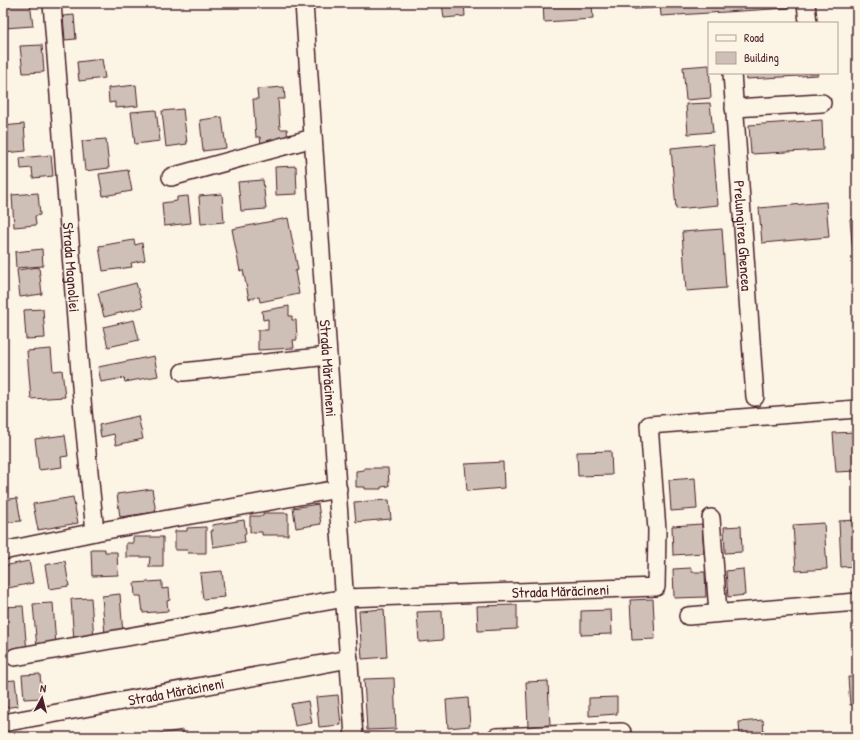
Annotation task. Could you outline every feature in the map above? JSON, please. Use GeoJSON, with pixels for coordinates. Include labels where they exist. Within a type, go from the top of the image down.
{"type":"FeatureCollection","features":[{"type":"Feature","properties":{"kind":"street","name":"Strada Magnoliei"},"geometry":{"type":"LineString","coordinates":[[52,3],[84,420],[95,532]]}},
{"type":"Feature","properties":{"kind":"street","name":"Strada Mărăcineni"},"geometry":{"type":"LineString","coordinates":[[304,3],[354,737]]}},
{"type":"Feature","properties":{"kind":"street"},"geometry":{"type":"LineString","coordinates":[[806,3],[808,22]]}},
{"type":"Feature","properties":{"kind":"street","name":"Prelungirea Ghencea"},"geometry":{"type":"LineString","coordinates":[[732,74],[756,397]]}},
{"type":"Feature","properties":{"kind":"street"},"geometry":{"type":"LineString","coordinates":[[734,108],[822,104]]}},
{"type":"Feature","properties":{"kind":"street"},"geometry":{"type":"LineString","coordinates":[[171,177],[314,138]]}},
{"type":"Feature","properties":{"kind":"street"},"geometry":{"type":"LineString","coordinates":[[183,372],[328,356]]}},
{"type":"Feature","properties":{"kind":"street","name":"Strada Mărăcineni"},"geometry":{"type":"LineString","coordinates":[[15,657],[345,598],[656,587],[657,530],[649,425],[857,409]]}},
{"type":"Feature","properties":{"kind":"street"},"geometry":{"type":"LineString","coordinates":[[3,550],[95,532],[338,489]]}},
{"type":"Feature","properties":{"kind":"street"},"geometry":{"type":"LineString","coordinates":[[711,518],[718,613]]}},
{"type":"Feature","properties":{"kind":"street"},"geometry":{"type":"LineString","coordinates":[[688,616],[857,602]]}},
{"type":"Feature","properties":{"kind":"street","name":"Strada Mărăcineni"},"geometry":{"type":"LineString","coordinates":[[3,722],[349,659]]}},
{"type":"Feature","properties":{"kind":"street"},"geometry":{"type":"LineString","coordinates":[[496,737],[622,732]]}},
{"type":"Feature","properties":{"kind":"building"},"geometry":{"type":"Polygon","coordinates":[[[3,3],[30,3],[33,26],[5,28],[3,3]]]}},
{"type":"Feature","properties":{"kind":"building"},"geometry":{"type":"Polygon","coordinates":[[[442,3],[464,3],[465,16],[444,18],[442,3]]]}},
{"type":"Feature","properties":{"kind":"building"},"geometry":{"type":"Polygon","coordinates":[[[543,3],[592,3],[593,19],[544,22],[543,3]]]}},
{"type":"Feature","properties":{"kind":"building"},"geometry":{"type":"Polygon","coordinates":[[[634,3],[653,3],[653,8],[634,9],[634,3]]]}},
{"type":"Feature","properties":{"kind":"building"},"geometry":{"type":"Polygon","coordinates":[[[660,3],[789,3],[789,8],[661,16],[660,3]]]}},
{"type":"Feature","properties":{"kind":"building"},"geometry":{"type":"Polygon","coordinates":[[[74,15],[76,39],[65,40],[63,16],[74,15]]]}},
{"type":"Feature","properties":{"kind":"building"},"geometry":{"type":"Polygon","coordinates":[[[42,45],[44,72],[23,73],[20,46],[42,45]]]}},
{"type":"Feature","properties":{"kind":"building"},"geometry":{"type":"Polygon","coordinates":[[[102,59],[105,78],[79,81],[77,62],[102,59]]]}},
{"type":"Feature","properties":{"kind":"building"},"geometry":{"type":"Polygon","coordinates":[[[708,65],[711,98],[686,100],[683,67],[708,65]]]}},
{"type":"Feature","properties":{"kind":"building"},"geometry":{"type":"Polygon","coordinates":[[[745,74],[818,74],[818,75],[746,79],[745,74]]]}},
{"type":"Feature","properties":{"kind":"building"},"geometry":{"type":"Polygon","coordinates":[[[136,85],[138,106],[115,108],[115,102],[109,103],[108,88],[136,85]]]}},
{"type":"Feature","properties":{"kind":"building"},"geometry":{"type":"Polygon","coordinates":[[[284,87],[285,99],[278,99],[280,129],[287,129],[288,143],[261,145],[260,137],[256,137],[253,99],[258,99],[257,89],[284,87]]]}},
{"type":"Feature","properties":{"kind":"building"},"geometry":{"type":"Polygon","coordinates":[[[710,103],[713,132],[688,134],[686,104],[710,103]]]}},
{"type":"Feature","properties":{"kind":"building"},"geometry":{"type":"Polygon","coordinates":[[[183,109],[187,144],[166,147],[162,111],[183,109]]]}},
{"type":"Feature","properties":{"kind":"building"},"geometry":{"type":"Polygon","coordinates":[[[156,110],[160,141],[135,144],[131,112],[156,110]]]}},
{"type":"Feature","properties":{"kind":"building"},"geometry":{"type":"Polygon","coordinates":[[[222,117],[226,148],[203,151],[200,120],[222,117]]]}},
{"type":"Feature","properties":{"kind":"building"},"geometry":{"type":"Polygon","coordinates":[[[822,120],[823,150],[751,154],[749,125],[822,120]]]}},
{"type":"Feature","properties":{"kind":"building"},"geometry":{"type":"Polygon","coordinates":[[[24,124],[26,151],[4,153],[3,126],[24,124]]]}},
{"type":"Feature","properties":{"kind":"building"},"geometry":{"type":"Polygon","coordinates":[[[106,139],[109,168],[85,171],[82,141],[106,139]]]}},
{"type":"Feature","properties":{"kind":"building"},"geometry":{"type":"Polygon","coordinates":[[[713,144],[718,205],[676,209],[671,148],[713,144]]]}},
{"type":"Feature","properties":{"kind":"building"},"geometry":{"type":"Polygon","coordinates":[[[51,155],[53,176],[33,178],[32,168],[21,169],[20,158],[51,155]]]}},
{"type":"Feature","properties":{"kind":"building"},"geometry":{"type":"Polygon","coordinates":[[[296,166],[297,194],[276,195],[275,167],[296,166]]]}},
{"type":"Feature","properties":{"kind":"building"},"geometry":{"type":"Polygon","coordinates":[[[128,170],[132,191],[103,196],[99,174],[128,170]]]}},
{"type":"Feature","properties":{"kind":"building"},"geometry":{"type":"Polygon","coordinates":[[[263,180],[266,209],[241,211],[238,182],[263,180]]]}},
{"type":"Feature","properties":{"kind":"building"},"geometry":{"type":"Polygon","coordinates":[[[38,193],[40,215],[35,216],[36,225],[14,227],[12,195],[38,193]]]}},
{"type":"Feature","properties":{"kind":"building"},"geometry":{"type":"Polygon","coordinates":[[[222,194],[224,222],[201,224],[199,196],[222,194]]]}},
{"type":"Feature","properties":{"kind":"building"},"geometry":{"type":"Polygon","coordinates":[[[188,196],[191,223],[164,226],[162,203],[177,201],[177,197],[188,196]]]}},
{"type":"Feature","properties":{"kind":"building"},"geometry":{"type":"Polygon","coordinates":[[[826,202],[829,237],[762,243],[759,208],[826,202]]]}},
{"type":"Feature","properties":{"kind":"building"},"geometry":{"type":"Polygon","coordinates":[[[288,218],[298,270],[295,271],[299,294],[260,302],[259,297],[249,299],[243,270],[240,271],[232,229],[288,218]]]}},
{"type":"Feature","properties":{"kind":"building"},"geometry":{"type":"Polygon","coordinates":[[[850,219],[857,219],[857,277],[855,277],[850,219]]]}},
{"type":"Feature","properties":{"kind":"building"},"geometry":{"type":"Polygon","coordinates":[[[722,229],[726,288],[686,291],[682,232],[722,229]]]}},
{"type":"Feature","properties":{"kind":"building"},"geometry":{"type":"Polygon","coordinates":[[[134,240],[135,245],[142,243],[145,260],[131,263],[132,267],[103,271],[99,246],[134,240]]]}},
{"type":"Feature","properties":{"kind":"building"},"geometry":{"type":"Polygon","coordinates":[[[42,249],[43,266],[16,268],[15,252],[42,249]]]}},
{"type":"Feature","properties":{"kind":"building"},"geometry":{"type":"Polygon","coordinates":[[[39,267],[42,294],[20,297],[17,270],[39,267]]]}},
{"type":"Feature","properties":{"kind":"building"},"geometry":{"type":"Polygon","coordinates":[[[136,283],[143,307],[104,317],[98,293],[136,283]]]}},
{"type":"Feature","properties":{"kind":"building"},"geometry":{"type":"Polygon","coordinates":[[[289,306],[289,316],[292,316],[292,320],[296,320],[297,340],[293,340],[294,348],[258,350],[258,330],[268,330],[268,319],[263,320],[262,311],[289,306]]]}},
{"type":"Feature","properties":{"kind":"building"},"geometry":{"type":"Polygon","coordinates":[[[43,309],[45,338],[26,339],[24,310],[43,309]]]}},
{"type":"Feature","properties":{"kind":"building"},"geometry":{"type":"Polygon","coordinates":[[[134,320],[139,340],[108,347],[103,327],[134,320]]]}},
{"type":"Feature","properties":{"kind":"building"},"geometry":{"type":"Polygon","coordinates":[[[51,349],[53,371],[62,370],[65,397],[31,399],[27,351],[51,349]]]}},
{"type":"Feature","properties":{"kind":"building"},"geometry":{"type":"Polygon","coordinates":[[[154,356],[158,376],[125,382],[124,378],[101,382],[98,367],[154,356]]]}},
{"type":"Feature","properties":{"kind":"building"},"geometry":{"type":"Polygon","coordinates":[[[138,416],[143,439],[116,445],[114,434],[101,437],[99,425],[138,416]]]}},
{"type":"Feature","properties":{"kind":"building"},"geometry":{"type":"Polygon","coordinates":[[[857,432],[857,471],[836,472],[833,433],[857,432]]]}},
{"type":"Feature","properties":{"kind":"building"},"geometry":{"type":"Polygon","coordinates":[[[65,435],[68,456],[61,457],[62,467],[39,470],[35,439],[65,435]]]}},
{"type":"Feature","properties":{"kind":"building"},"geometry":{"type":"Polygon","coordinates":[[[611,451],[612,475],[578,476],[577,452],[611,451]]]}},
{"type":"Feature","properties":{"kind":"building"},"geometry":{"type":"Polygon","coordinates":[[[503,462],[504,488],[467,491],[465,464],[503,462]]]}},
{"type":"Feature","properties":{"kind":"building"},"geometry":{"type":"Polygon","coordinates":[[[364,468],[388,468],[389,486],[381,487],[381,489],[365,489],[365,487],[356,487],[356,471],[364,470],[364,468]]]}},
{"type":"Feature","properties":{"kind":"building"},"geometry":{"type":"Polygon","coordinates":[[[695,478],[697,509],[671,511],[669,480],[695,478]]]}},
{"type":"Feature","properties":{"kind":"building"},"geometry":{"type":"Polygon","coordinates":[[[152,489],[156,512],[120,517],[117,494],[152,489]]]}},
{"type":"Feature","properties":{"kind":"building"},"geometry":{"type":"Polygon","coordinates":[[[73,497],[78,523],[38,530],[33,504],[73,497]]]}},
{"type":"Feature","properties":{"kind":"building"},"geometry":{"type":"Polygon","coordinates":[[[17,498],[21,521],[3,523],[3,500],[17,498]]]}},
{"type":"Feature","properties":{"kind":"building"},"geometry":{"type":"Polygon","coordinates":[[[389,500],[391,519],[356,522],[354,502],[389,500]]]}},
{"type":"Feature","properties":{"kind":"building"},"geometry":{"type":"Polygon","coordinates":[[[318,504],[321,524],[296,528],[293,508],[318,504]]]}},
{"type":"Feature","properties":{"kind":"building"},"geometry":{"type":"Polygon","coordinates":[[[263,513],[288,513],[288,535],[262,535],[262,532],[250,532],[250,516],[263,516],[263,513]]]}},
{"type":"Feature","properties":{"kind":"building"},"geometry":{"type":"Polygon","coordinates":[[[244,520],[246,533],[244,534],[245,542],[213,547],[211,531],[213,531],[212,525],[244,520]]]}},
{"type":"Feature","properties":{"kind":"building"},"geometry":{"type":"Polygon","coordinates":[[[857,520],[857,566],[841,567],[839,521],[857,520]]]}},
{"type":"Feature","properties":{"kind":"building"},"geometry":{"type":"Polygon","coordinates":[[[824,523],[827,569],[796,571],[793,525],[824,523]]]}},
{"type":"Feature","properties":{"kind":"building"},"geometry":{"type":"Polygon","coordinates":[[[702,524],[704,553],[673,555],[672,526],[702,524]]]}},
{"type":"Feature","properties":{"kind":"building"},"geometry":{"type":"Polygon","coordinates":[[[741,526],[742,552],[725,553],[724,527],[741,526]]]}},
{"type":"Feature","properties":{"kind":"building"},"geometry":{"type":"Polygon","coordinates":[[[206,527],[206,553],[188,553],[187,550],[175,550],[175,531],[187,531],[187,528],[206,527]]]}},
{"type":"Feature","properties":{"kind":"building"},"geometry":{"type":"Polygon","coordinates":[[[133,537],[163,537],[163,567],[149,567],[150,557],[126,557],[126,543],[133,543],[133,537]]]}},
{"type":"Feature","properties":{"kind":"building"},"geometry":{"type":"Polygon","coordinates":[[[91,549],[105,549],[105,552],[117,552],[118,575],[92,576],[91,549]]]}},
{"type":"Feature","properties":{"kind":"building"},"geometry":{"type":"Polygon","coordinates":[[[29,561],[33,583],[3,589],[3,566],[29,561]]]}},
{"type":"Feature","properties":{"kind":"building"},"geometry":{"type":"Polygon","coordinates":[[[65,561],[69,586],[49,589],[45,565],[65,561]]]}},
{"type":"Feature","properties":{"kind":"building"},"geometry":{"type":"Polygon","coordinates":[[[691,568],[692,572],[705,572],[706,597],[674,598],[673,569],[691,568]]]}},
{"type":"Feature","properties":{"kind":"building"},"geometry":{"type":"Polygon","coordinates":[[[743,569],[745,595],[728,597],[726,571],[743,569]]]}},
{"type":"Feature","properties":{"kind":"building"},"geometry":{"type":"Polygon","coordinates":[[[222,571],[225,597],[203,599],[200,573],[222,571]]]}},
{"type":"Feature","properties":{"kind":"building"},"geometry":{"type":"Polygon","coordinates":[[[162,581],[162,589],[169,588],[170,600],[167,601],[168,611],[143,613],[141,596],[135,596],[134,583],[162,581]]]}},
{"type":"Feature","properties":{"kind":"building"},"geometry":{"type":"Polygon","coordinates":[[[120,594],[123,635],[105,636],[102,596],[120,594]]]}},
{"type":"Feature","properties":{"kind":"building"},"geometry":{"type":"Polygon","coordinates":[[[91,598],[94,639],[74,641],[71,599],[91,598]]]}},
{"type":"Feature","properties":{"kind":"building"},"geometry":{"type":"Polygon","coordinates":[[[653,599],[655,639],[632,640],[630,600],[653,599]]]}},
{"type":"Feature","properties":{"kind":"building"},"geometry":{"type":"Polygon","coordinates":[[[53,603],[56,646],[37,648],[33,604],[53,603]]]}},
{"type":"Feature","properties":{"kind":"building"},"geometry":{"type":"Polygon","coordinates":[[[517,605],[517,629],[478,631],[477,606],[517,605]]]}},
{"type":"Feature","properties":{"kind":"building"},"geometry":{"type":"Polygon","coordinates":[[[23,606],[27,652],[6,654],[3,607],[23,606]]]}},
{"type":"Feature","properties":{"kind":"building"},"geometry":{"type":"Polygon","coordinates":[[[384,609],[387,657],[362,659],[359,611],[384,609]]]}},
{"type":"Feature","properties":{"kind":"building"},"geometry":{"type":"Polygon","coordinates":[[[611,610],[612,634],[581,635],[581,611],[611,610]]]}},
{"type":"Feature","properties":{"kind":"building"},"geometry":{"type":"Polygon","coordinates":[[[442,611],[443,640],[419,642],[417,612],[442,611]]]}},
{"type":"Feature","properties":{"kind":"building"},"geometry":{"type":"Polygon","coordinates":[[[40,674],[42,698],[24,699],[22,675],[40,674]]]}},
{"type":"Feature","properties":{"kind":"building"},"geometry":{"type":"Polygon","coordinates":[[[848,677],[857,677],[857,704],[850,705],[848,677]]]}},
{"type":"Feature","properties":{"kind":"building"},"geometry":{"type":"Polygon","coordinates":[[[394,678],[396,729],[367,730],[364,679],[394,678]]]}},
{"type":"Feature","properties":{"kind":"building"},"geometry":{"type":"Polygon","coordinates":[[[15,680],[18,706],[3,708],[3,681],[15,680]]]}},
{"type":"Feature","properties":{"kind":"building"},"geometry":{"type":"Polygon","coordinates":[[[548,681],[550,725],[528,726],[526,682],[548,681]]]}},
{"type":"Feature","properties":{"kind":"building"},"geometry":{"type":"Polygon","coordinates":[[[338,695],[341,725],[319,727],[316,697],[338,695]]]}},
{"type":"Feature","properties":{"kind":"building"},"geometry":{"type":"Polygon","coordinates":[[[617,697],[617,714],[589,716],[589,698],[617,697]]]}},
{"type":"Feature","properties":{"kind":"building"},"geometry":{"type":"Polygon","coordinates":[[[468,698],[470,726],[448,728],[446,700],[468,698]]]}},
{"type":"Feature","properties":{"kind":"building"},"geometry":{"type":"Polygon","coordinates":[[[308,701],[312,723],[295,726],[291,704],[308,701]]]}},
{"type":"Feature","properties":{"kind":"building"},"geometry":{"type":"Polygon","coordinates":[[[763,720],[764,735],[761,735],[761,737],[740,737],[739,722],[763,720]]]}},
{"type":"Feature","properties":{"kind":"building"},"geometry":{"type":"Polygon","coordinates":[[[183,730],[184,737],[152,737],[152,735],[183,730]]]}},
{"type":"Feature","properties":{"kind":"building"},"geometry":{"type":"Polygon","coordinates":[[[135,732],[136,737],[115,737],[115,735],[135,732]]]}}]}
